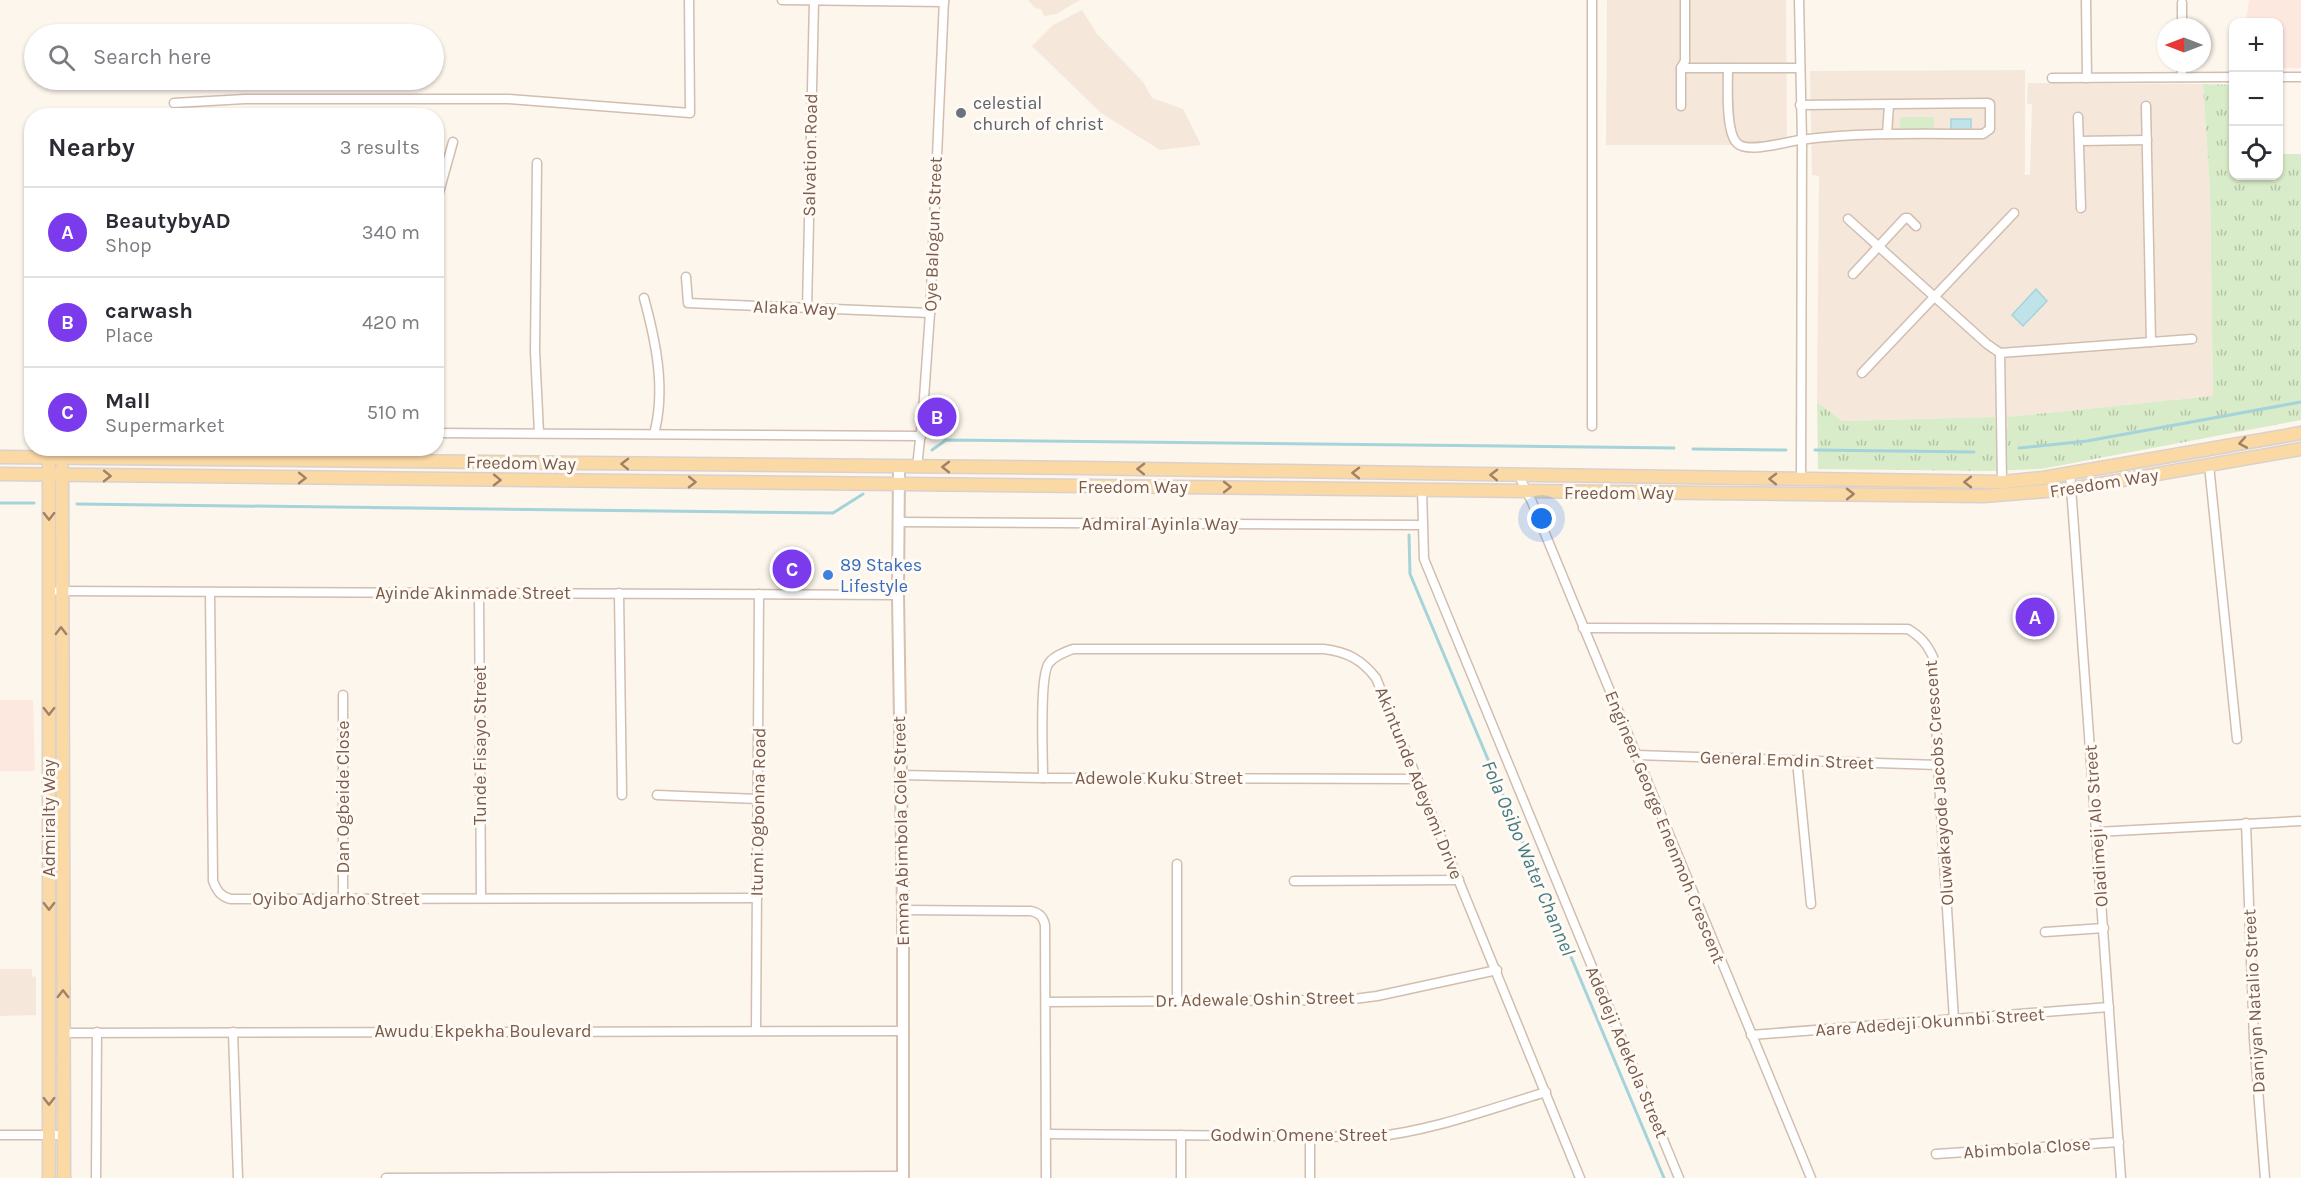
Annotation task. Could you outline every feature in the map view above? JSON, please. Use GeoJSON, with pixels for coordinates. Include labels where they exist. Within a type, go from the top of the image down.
{"type":"FeatureCollection","features":[{"type":"Feature","properties":{"kind":"main road","name":"Freedom Way"},"geometry":{"type":"LineString","coordinates":[[371,456],[917,467],[2002,482],[2070,473],[2301,433]]}},
{"type":"Feature","properties":{"kind":"main road","name":"Freedom Way"},"geometry":{"type":"LineString","coordinates":[[0,474],[1983,496],[2071,489],[2301,449]]}},
{"type":"Feature","properties":{"kind":"main road","name":"Freedom Way"},"geometry":{"type":"LineString","coordinates":[[0,457],[190,456]]}},
{"type":"Feature","properties":{"kind":"main road","name":"Admiralty Way"},"geometry":{"type":"LineString","coordinates":[[49,457],[55,591],[64,1033],[64,1178]]}},
{"type":"Feature","properties":{"kind":"main road","name":"Admiralty Way"},"geometry":{"type":"LineString","coordinates":[[49,1178],[55,591],[62,457]]}},
{"type":"Feature","properties":{"kind":"street"},"geometry":{"type":"LineString","coordinates":[[174,103],[269,99],[509,99],[690,114],[689,0]]}},
{"type":"Feature","properties":{"kind":"street"},"geometry":{"type":"LineString","coordinates":[[783,0],[944,1]]}},
{"type":"Feature","properties":{"kind":"street"},"geometry":{"type":"LineString","coordinates":[[1592,0],[1592,426]]}},
{"type":"Feature","properties":{"kind":"street"},"geometry":{"type":"LineString","coordinates":[[1681,106],[1681,68],[1685,61],[1685,0]]}},
{"type":"Feature","properties":{"kind":"street"},"geometry":{"type":"LineString","coordinates":[[1799,0],[1802,140],[1801,480]]}},
{"type":"Feature","properties":{"kind":"street"},"geometry":{"type":"LineString","coordinates":[[2086,0],[2087,78]]}},
{"type":"Feature","properties":{"kind":"street","name":"Salvation Road"},"geometry":{"type":"LineString","coordinates":[[807,309],[814,1]]}},
{"type":"Feature","properties":{"kind":"street","name":"Oye Balogun Street"},"geometry":{"type":"LineString","coordinates":[[917,467],[930,313],[944,1]]}},
{"type":"Feature","properties":{"kind":"street"},"geometry":{"type":"LineString","coordinates":[[2182,3],[2182,18]]}},
{"type":"Feature","properties":{"kind":"street"},"geometry":{"type":"LineString","coordinates":[[1681,68],[1799,68]]}},
{"type":"Feature","properties":{"kind":"street"},"geometry":{"type":"LineString","coordinates":[[1728,68],[1730,125],[1734,139],[1738,144],[1748,148],[1802,140],[1887,134],[1983,134],[1990,129],[1990,104],[1988,103],[1800,105]]}},
{"type":"Feature","properties":{"kind":"street"},"geometry":{"type":"LineString","coordinates":[[2182,72],[2182,77]]}},
{"type":"Feature","properties":{"kind":"street"},"geometry":{"type":"LineString","coordinates":[[2283,77],[2301,76]]}},
{"type":"Feature","properties":{"kind":"street"},"geometry":{"type":"LineString","coordinates":[[2052,78],[2229,77]]}},
{"type":"Feature","properties":{"kind":"street"},"geometry":{"type":"LineString","coordinates":[[1887,134],[1889,105]]}},
{"type":"Feature","properties":{"kind":"street"},"geometry":{"type":"LineString","coordinates":[[2146,106],[2151,342]]}},
{"type":"Feature","properties":{"kind":"street"},"geometry":{"type":"LineString","coordinates":[[2079,117],[2081,208]]}},
{"type":"Feature","properties":{"kind":"street"},"geometry":{"type":"LineString","coordinates":[[2079,141],[2147,140]]}},
{"type":"Feature","properties":{"kind":"street"},"geometry":{"type":"LineString","coordinates":[[444,174],[453,142]]}},
{"type":"Feature","properties":{"kind":"street"},"geometry":{"type":"LineString","coordinates":[[537,164],[535,351],[539,432]]}},
{"type":"Feature","properties":{"kind":"street"},"geometry":{"type":"LineString","coordinates":[[1862,373],[2014,213]]}},
{"type":"Feature","properties":{"kind":"street"},"geometry":{"type":"LineString","coordinates":[[1853,274],[1906,217],[1916,226]]}},
{"type":"Feature","properties":{"kind":"street"},"geometry":{"type":"LineString","coordinates":[[1848,219],[1987,344],[2000,353],[2192,339]]}},
{"type":"Feature","properties":{"kind":"street","name":"Alaka Way"},"geometry":{"type":"LineString","coordinates":[[686,277],[688,303],[930,313]]}},
{"type":"Feature","properties":{"kind":"street"},"geometry":{"type":"LineString","coordinates":[[644,298],[659,372],[659,401],[654,434]]}},
{"type":"Feature","properties":{"kind":"street"},"geometry":{"type":"LineString","coordinates":[[2000,353],[2002,482]]}},
{"type":"Feature","properties":{"kind":"street"},"geometry":{"type":"LineString","coordinates":[[444,433],[921,436]]}},
{"type":"Feature","properties":{"kind":"street"},"geometry":{"type":"LineString","coordinates":[[2209,465],[2237,739]]}},
{"type":"Feature","properties":{"kind":"street"},"geometry":{"type":"LineString","coordinates":[[898,485],[899,466]]}},
{"type":"Feature","properties":{"kind":"street","name":"Oladimeji Alo Street"},"geometry":{"type":"LineString","coordinates":[[2070,473],[2121,1178]]}},
{"type":"Feature","properties":{"kind":"street","name":"Engineer George Enenmoh Crescent"},"geometry":{"type":"LineString","coordinates":[[1519,476],[1528,492],[1811,1178]]}},
{"type":"Feature","properties":{"kind":"street","name":"Emma Abimbola Cole Street"},"geometry":{"type":"LineString","coordinates":[[898,485],[903,910],[903,1177]]}},
{"type":"Feature","properties":{"kind":"street","name":"Adedeji Adekola Street"},"geometry":{"type":"LineString","coordinates":[[1422,489],[1424,559],[1433,584],[1679,1178]]}},
{"type":"Feature","properties":{"kind":"street","name":"Admiral Ayinla Way"},"geometry":{"type":"LineString","coordinates":[[898,522],[1422,525]]}},
{"type":"Feature","properties":{"kind":"street","name":"Ayinde Akinmade Street"},"geometry":{"type":"LineString","coordinates":[[55,591],[898,595]]}},
{"type":"Feature","properties":{"kind":"street","name":"Oyibo Adjarho Street"},"geometry":{"type":"LineString","coordinates":[[210,593],[213,881],[224,898],[757,898]]}},
{"type":"Feature","properties":{"kind":"street","name":"Tunde Fisayo Street"},"geometry":{"type":"LineString","coordinates":[[479,593],[481,898]]}},
{"type":"Feature","properties":{"kind":"street"},"geometry":{"type":"LineString","coordinates":[[619,593],[622,795]]}},
{"type":"Feature","properties":{"kind":"street","name":"Itumi Ogbonna Road"},"geometry":{"type":"LineString","coordinates":[[756,1030],[759,594]]}},
{"type":"Feature","properties":{"kind":"street","name":"Oluwakayode Jacobs Crescent"},"geometry":{"type":"LineString","coordinates":[[1583,628],[1908,629],[1928,645],[1933,657],[1954,1020]]}},
{"type":"Feature","properties":{"kind":"street","name":"Akintunde Adeyemi Drive"},"geometry":{"type":"LineString","coordinates":[[1043,778],[1044,678],[1050,661],[1063,652],[1073,649],[1323,649],[1339,651],[1367,666],[1376,678],[1580,1178]]}},
{"type":"Feature","properties":{"kind":"street","name":"Dan Ogbeide Close"},"geometry":{"type":"LineString","coordinates":[[343,695],[343,898]]}},
{"type":"Feature","properties":{"kind":"street","name":"General Emdin Street"},"geometry":{"type":"LineString","coordinates":[[1636,755],[1938,765]]}},
{"type":"Feature","properties":{"kind":"street"},"geometry":{"type":"LineString","coordinates":[[1797,760],[1811,904]]}},
{"type":"Feature","properties":{"kind":"street","name":"Adewole Kuku Street"},"geometry":{"type":"LineString","coordinates":[[901,775],[1043,778],[1417,779]]}},
{"type":"Feature","properties":{"kind":"street"},"geometry":{"type":"LineString","coordinates":[[657,795],[758,799]]}},
{"type":"Feature","properties":{"kind":"street"},"geometry":{"type":"LineString","coordinates":[[2097,831],[2301,820]]}},
{"type":"Feature","properties":{"kind":"street","name":"Daniyan Natalio Street"},"geometry":{"type":"LineString","coordinates":[[2247,824],[2254,1040],[2265,1178]]}},
{"type":"Feature","properties":{"kind":"street"},"geometry":{"type":"LineString","coordinates":[[1177,864],[1177,1000]]}},
{"type":"Feature","properties":{"kind":"street"},"geometry":{"type":"LineString","coordinates":[[1294,881],[1459,880]]}},
{"type":"Feature","properties":{"kind":"street"},"geometry":{"type":"LineString","coordinates":[[903,910],[1031,911],[1039,913],[1044,918],[1046,925],[1046,1178]]}},
{"type":"Feature","properties":{"kind":"street"},"geometry":{"type":"LineString","coordinates":[[2045,932],[2104,928]]}},
{"type":"Feature","properties":{"kind":"street","name":"Dr. Adewale Oshin Street"},"geometry":{"type":"LineString","coordinates":[[1046,1002],[1346,1000],[1377,996],[1497,970]]}},
{"type":"Feature","properties":{"kind":"street","name":"Aare Adedeji Okunnbi Street"},"geometry":{"type":"LineString","coordinates":[[1751,1035],[2109,1008]]}},
{"type":"Feature","properties":{"kind":"street","name":"Awudu Ekpekha Boulevard"},"geometry":{"type":"LineString","coordinates":[[64,1033],[903,1031]]}},
{"type":"Feature","properties":{"kind":"street"},"geometry":{"type":"LineString","coordinates":[[96,1178],[97,1032]]}},
{"type":"Feature","properties":{"kind":"street"},"geometry":{"type":"LineString","coordinates":[[233,1032],[238,1178]]}},
{"type":"Feature","properties":{"kind":"street","name":"Godwin Omene Street"},"geometry":{"type":"LineString","coordinates":[[1046,1134],[1372,1137],[1424,1129],[1546,1092]]}},
{"type":"Feature","properties":{"kind":"street"},"geometry":{"type":"LineString","coordinates":[[0,1135],[64,1135]]}},
{"type":"Feature","properties":{"kind":"street"},"geometry":{"type":"LineString","coordinates":[[1181,1136],[1181,1178]]}},
{"type":"Feature","properties":{"kind":"street"},"geometry":{"type":"LineString","coordinates":[[1310,1137],[1310,1178]]}},
{"type":"Feature","properties":{"kind":"street","name":"Abimbola Close"},"geometry":{"type":"LineString","coordinates":[[1936,1154],[2119,1142]]}},
{"type":"Feature","properties":{"kind":"street"},"geometry":{"type":"LineString","coordinates":[[386,1178],[903,1177]]}},
{"type":"Feature","properties":{"kind":"shaded area"},"geometry":{"type":"Polygon","coordinates":[[[1028,0],[1080,0],[1056,14],[1044,16],[1041,9],[1035,8],[1028,0]]]}},
{"type":"Feature","properties":{"kind":"shaded area"},"geometry":{"type":"Polygon","coordinates":[[[1607,0],[1786,0],[1787,145],[1606,145],[1607,0]]]}},
{"type":"Feature","properties":{"kind":"shaded area"},"geometry":{"type":"Polygon","coordinates":[[[2249,0],[2301,0],[2301,68],[2283,68],[2283,18],[2247,18],[2249,0]]]}},
{"type":"Feature","properties":{"kind":"shaded area"},"geometry":{"type":"Polygon","coordinates":[[[1082,10],[1097,34],[1143,82],[1152,98],[1183,109],[1201,145],[1160,150],[1101,113],[1032,46],[1053,25],[1082,10]]]}},
{"type":"Feature","properties":{"kind":"shaded area"},"geometry":{"type":"Polygon","coordinates":[[[2025,70],[2025,173],[2022,174],[2030,175],[2032,104],[2027,104],[2028,83],[2203,84],[2210,190],[2213,396],[2008,417],[2008,428],[1996,428],[1995,417],[1842,421],[1817,402],[1819,176],[1812,175],[1810,71],[2025,70]]]}},
{"type":"Feature","properties":{"kind":"shaded area"},"geometry":{"type":"Polygon","coordinates":[[[0,700],[33,700],[35,771],[0,771],[0,700]]]}},
{"type":"Feature","properties":{"kind":"shaded area"},"geometry":{"type":"Polygon","coordinates":[[[0,969],[32,969],[32,976],[36,977],[36,1015],[0,1016],[0,969]]]}},
{"type":"Feature","properties":{"kind":"green space"},"geometry":{"type":"Polygon","coordinates":[[[2203,84],[2229,85],[2229,180],[2283,180],[2283,154],[2301,154],[2301,420],[2041,469],[1990,471],[1818,469],[1817,402],[1842,421],[1995,417],[1996,428],[2008,428],[2007,417],[2213,396],[2210,190],[2203,84]]]}},
{"type":"Feature","properties":{"kind":"green space"},"geometry":{"type":"Polygon","coordinates":[[[1900,117],[1934,117],[1934,135],[1900,134],[1900,117]]]}},
{"type":"Feature","properties":{"kind":"water"},"geometry":{"type":"Polygon","coordinates":[[[1951,119],[1971,119],[1971,130],[1951,130],[1951,119]]]}},
{"type":"Feature","properties":{"kind":"water"},"geometry":{"type":"Polygon","coordinates":[[[2036,289],[2047,301],[2023,326],[2012,315],[2036,289]]]}},
{"type":"Feature","properties":{"kind":"waterway"},"geometry":{"type":"LineString","coordinates":[[2019,448],[2087,441],[2301,402]]}},
{"type":"Feature","properties":{"kind":"waterway"},"geometry":{"type":"LineString","coordinates":[[932,450],[946,440],[1674,448]]}},
{"type":"Feature","properties":{"kind":"waterway"},"geometry":{"type":"LineString","coordinates":[[1693,449],[1786,450]]}},
{"type":"Feature","properties":{"kind":"waterway"},"geometry":{"type":"LineString","coordinates":[[1815,450],[1974,452]]}},
{"type":"Feature","properties":{"kind":"waterway"},"geometry":{"type":"LineString","coordinates":[[77,504],[833,513],[863,494]]}},
{"type":"Feature","properties":{"kind":"waterway"},"geometry":{"type":"LineString","coordinates":[[0,503],[34,503]]}},
{"type":"Feature","properties":{"kind":"waterway","name":"Fola Osibo Water Channel"},"geometry":{"type":"LineString","coordinates":[[1409,535],[1410,574],[1664,1178]]}},
{"type":"Feature","properties":{"kind":"place","name":"celestial church of christ"},"geometry":{"type":"Point","coordinates":[961,113]}},
{"type":"Feature","properties":{"kind":"place","name":"carwash"},"geometry":{"type":"Point","coordinates":[937,417]}},
{"type":"Feature","properties":{"kind":"place","name":"Mall"},"geometry":{"type":"Point","coordinates":[792,569]}},
{"type":"Feature","properties":{"kind":"place","name":"89 Stakes Lifestyle"},"geometry":{"type":"Point","coordinates":[828,575]}},
{"type":"Feature","properties":{"kind":"place","name":"BeautybyAD"},"geometry":{"type":"Point","coordinates":[2035,617]}}]}
